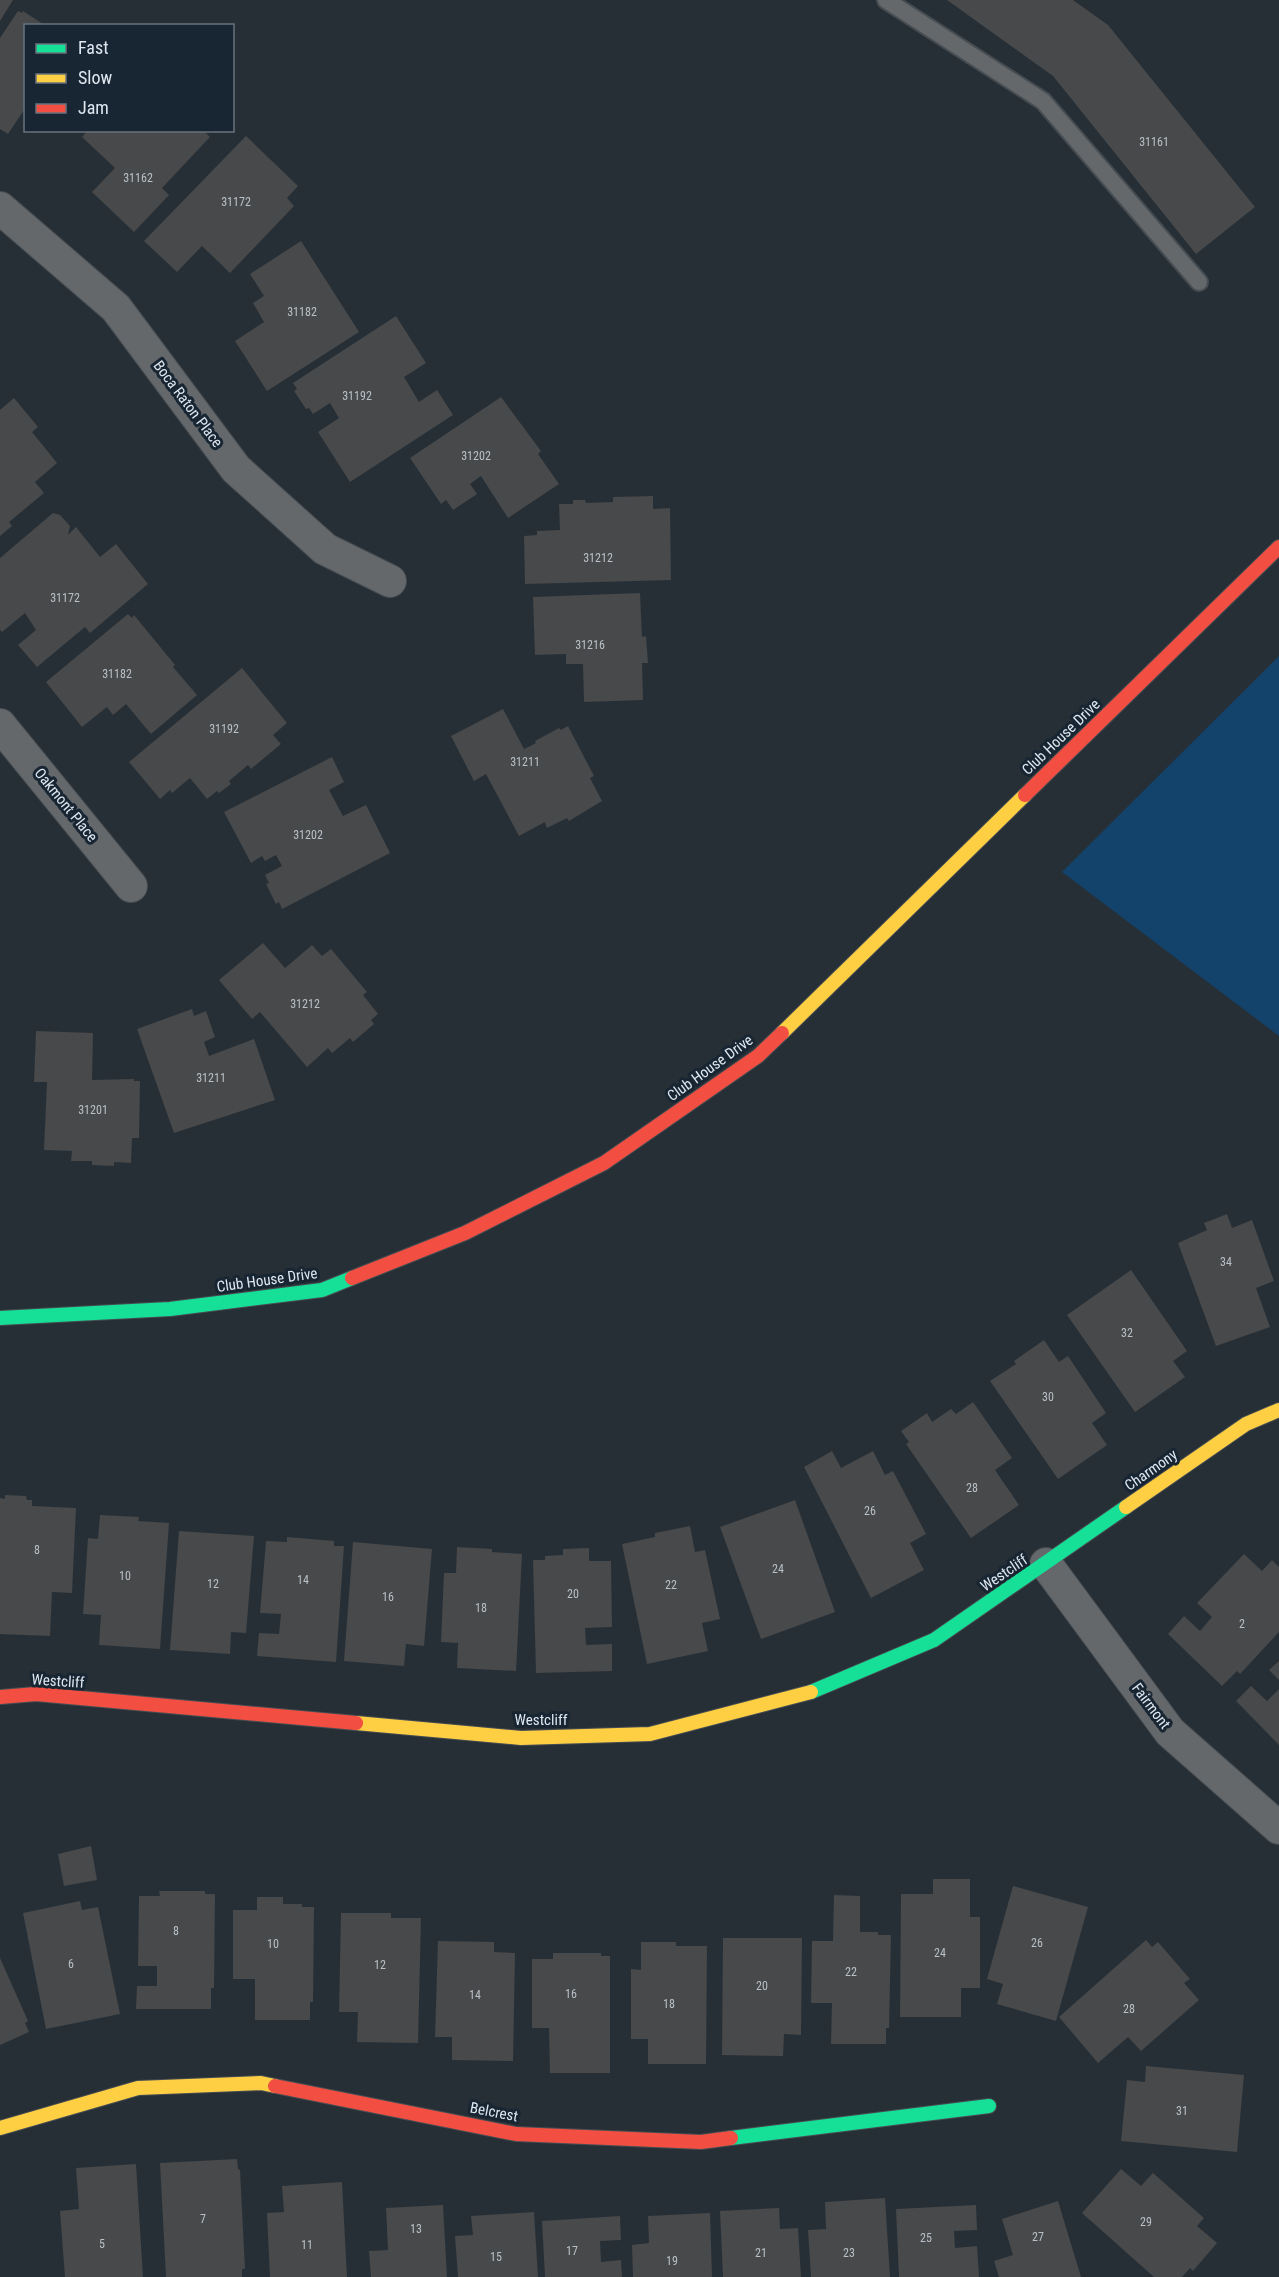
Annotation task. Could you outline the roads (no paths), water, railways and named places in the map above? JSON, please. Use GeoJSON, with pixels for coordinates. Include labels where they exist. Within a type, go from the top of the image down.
{"type":"FeatureCollection","features":[{"type":"Feature","properties":{"kind":"street","name":"Boca Raton Place"},"geometry":{"type":"LineString","coordinates":[[0,208],[116,308],[236,469],[325,549],[390,581]]}},
{"type":"Feature","properties":{"kind":"street","name":"Club House Drive"},"geometry":{"type":"LineString","coordinates":[[0,1318],[170,1309],[322,1290],[465,1233],[604,1163],[758,1056],[1279,547]]}},
{"type":"Feature","properties":{"kind":"street","name":"Oakmont Place"},"geometry":{"type":"LineString","coordinates":[[0,725],[131,886]]}},
{"type":"Feature","properties":{"kind":"street","name":"Charmony"},"geometry":{"type":"LineString","coordinates":[[1046,1564],[1246,1424],[1279,1410]]}},
{"type":"Feature","properties":{"kind":"street","name":"Westcliff"},"geometry":{"type":"LineString","coordinates":[[0,1697],[36,1694],[521,1738],[650,1734],[801,1696],[934,1640],[1046,1564]]}},
{"type":"Feature","properties":{"kind":"street","name":"Fairmont"},"geometry":{"type":"LineString","coordinates":[[1046,1564],[1170,1732],[1279,1827]]}},
{"type":"Feature","properties":{"kind":"street","name":"Belcrest"},"geometry":{"type":"LineString","coordinates":[[0,2128],[138,2088],[261,2083],[516,2134],[701,2142],[989,2106]]}},
{"type":"Feature","properties":{"kind":"lane"},"geometry":{"type":"LineString","coordinates":[[886,0],[1043,101],[1199,282]]}}]}
